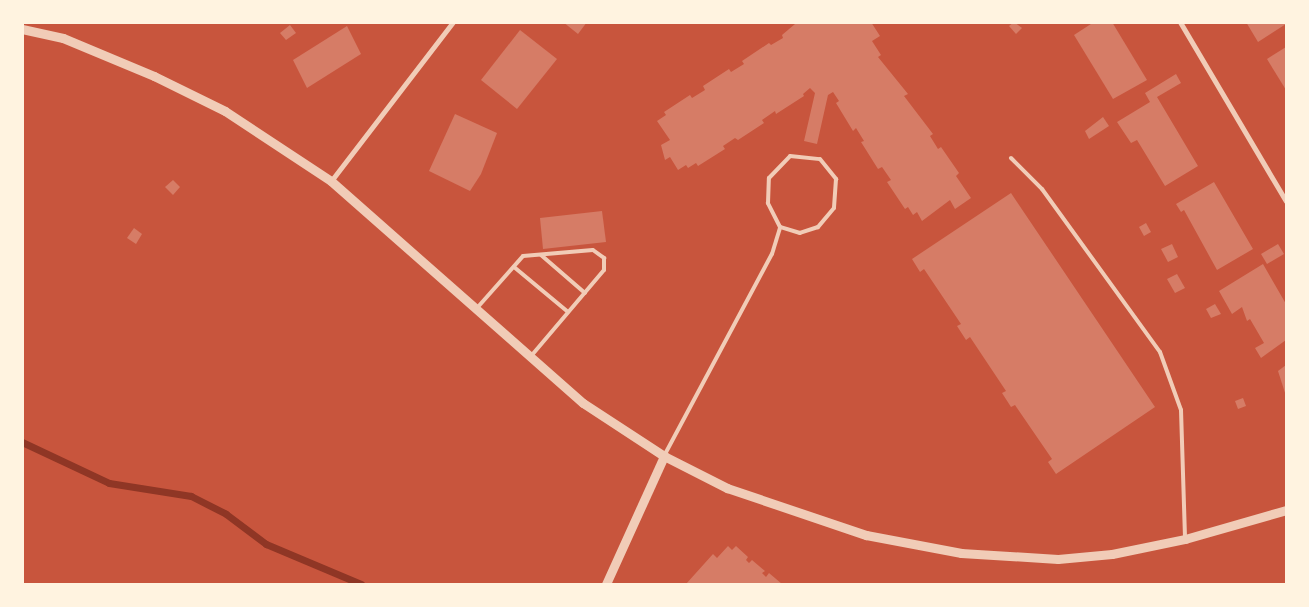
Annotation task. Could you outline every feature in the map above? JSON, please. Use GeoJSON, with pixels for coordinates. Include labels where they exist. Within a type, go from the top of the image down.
{"type":"FeatureCollection","features":[{"type":"Feature","properties":{"kind":"street"},"geometry":{"type":"LineString","coordinates":[[331,181],[453,22]]}},
{"type":"Feature","properties":{"kind":"street"},"geometry":{"type":"LineString","coordinates":[[1180,22],[1286,202]]}},
{"type":"Feature","properties":{"kind":"street"},"geometry":{"type":"LineString","coordinates":[[22,29],[63,38],[154,76],[225,111],[331,181],[583,403],[664,456],[727,488],[866,535],[961,553],[1058,558],[1112,554],[1185,539],[1286,510]]}},
{"type":"Feature","properties":{"kind":"street"},"geometry":{"type":"LineString","coordinates":[[606,584],[664,456]]}},
{"type":"Feature","properties":{"kind":"lane"},"geometry":{"type":"LineString","coordinates":[[664,456],[772,254],[780,227],[768,203],[769,178],[790,156],[820,159],[836,179],[834,208],[818,227],[800,232],[780,227]]}},
{"type":"Feature","properties":{"kind":"lane"},"geometry":{"type":"LineString","coordinates":[[1011,158],[1042,189],[1160,352],[1181,410],[1185,539]]}},
{"type":"Feature","properties":{"kind":"lane"},"geometry":{"type":"LineString","coordinates":[[477,309],[524,256],[594,250],[604,258],[604,270],[530,356]]}},
{"type":"Feature","properties":{"kind":"lane"},"geometry":{"type":"LineString","coordinates":[[541,254],[585,292]]}},
{"type":"Feature","properties":{"kind":"lane"},"geometry":{"type":"LineString","coordinates":[[514,266],[568,312]]}},
{"type":"Feature","properties":{"kind":"building"},"geometry":{"type":"Polygon","coordinates":[[[563,22],[587,22],[578,34],[563,22]]]}},
{"type":"Feature","properties":{"kind":"building"},"geometry":{"type":"Polygon","coordinates":[[[794,22],[871,22],[880,36],[872,41],[881,55],[878,57],[908,94],[904,96],[933,134],[930,136],[938,149],[941,147],[959,173],[956,176],[971,198],[955,209],[950,200],[922,221],[917,212],[913,215],[908,207],[905,209],[887,182],[891,180],[882,167],[878,169],[861,142],[864,141],[856,128],[853,131],[836,103],[839,101],[833,92],[828,95],[817,144],[804,141],[815,93],[810,88],[803,94],[804,96],[776,114],[775,111],[762,120],[764,123],[738,140],[735,138],[723,146],[725,149],[698,166],[696,163],[688,168],[686,165],[678,170],[670,157],[665,160],[661,145],[670,140],[657,121],[666,115],[664,112],[690,95],[692,98],[705,90],[703,86],[729,69],[731,72],[744,64],[742,61],[769,43],[771,45],[783,38],[782,35],[795,24],[794,22]]]}},
{"type":"Feature","properties":{"kind":"building"},"geometry":{"type":"Polygon","coordinates":[[[1014,22],[1022,28],[1016,34],[1009,26],[1014,22]]]}},
{"type":"Feature","properties":{"kind":"building"},"geometry":{"type":"Polygon","coordinates":[[[1094,22],[1112,22],[1147,80],[1113,99],[1074,35],[1094,22]]]}},
{"type":"Feature","properties":{"kind":"building"},"geometry":{"type":"Polygon","coordinates":[[[1246,22],[1286,22],[1286,24],[1258,42],[1246,22]]]}},
{"type":"Feature","properties":{"kind":"building"},"geometry":{"type":"Polygon","coordinates":[[[290,25],[296,33],[286,40],[280,33],[290,25]]]}},
{"type":"Feature","properties":{"kind":"building"},"geometry":{"type":"Polygon","coordinates":[[[347,26],[361,54],[307,88],[293,60],[347,26]]]}},
{"type":"Feature","properties":{"kind":"building"},"geometry":{"type":"Polygon","coordinates":[[[520,30],[557,59],[517,109],[481,80],[520,30]]]}},
{"type":"Feature","properties":{"kind":"building"},"geometry":{"type":"Polygon","coordinates":[[[1286,47],[1286,90],[1267,59],[1286,47]]]}},
{"type":"Feature","properties":{"kind":"building"},"geometry":{"type":"Polygon","coordinates":[[[1176,74],[1181,83],[1157,97],[1198,166],[1165,186],[1137,140],[1131,143],[1117,122],[1150,102],[1145,93],[1176,74]]]}},
{"type":"Feature","properties":{"kind":"building"},"geometry":{"type":"Polygon","coordinates":[[[455,114],[497,133],[481,174],[470,191],[429,171],[455,114]]]}},
{"type":"Feature","properties":{"kind":"building"},"geometry":{"type":"Polygon","coordinates":[[[1103,117],[1109,126],[1089,139],[1085,131],[1103,117]]]}},
{"type":"Feature","properties":{"kind":"building"},"geometry":{"type":"Polygon","coordinates":[[[173,180],[180,187],[173,195],[165,187],[173,180]]]}},
{"type":"Feature","properties":{"kind":"building"},"geometry":{"type":"Polygon","coordinates":[[[1214,182],[1253,249],[1217,270],[1184,210],[1181,212],[1176,204],[1214,182]]]}},
{"type":"Feature","properties":{"kind":"building"},"geometry":{"type":"Polygon","coordinates":[[[1011,193],[1155,407],[1056,474],[1048,462],[1052,459],[1015,405],[1011,407],[1002,393],[1006,391],[970,337],[966,340],[957,326],[961,324],[924,269],[920,272],[912,259],[1011,193]]]}},
{"type":"Feature","properties":{"kind":"building"},"geometry":{"type":"Polygon","coordinates":[[[602,211],[606,242],[543,249],[540,218],[602,211]]]}},
{"type":"Feature","properties":{"kind":"building"},"geometry":{"type":"Polygon","coordinates":[[[1146,223],[1151,232],[1144,236],[1139,227],[1146,223]]]}},
{"type":"Feature","properties":{"kind":"building"},"geometry":{"type":"Polygon","coordinates":[[[134,228],[142,234],[136,244],[127,238],[134,228]]]}},
{"type":"Feature","properties":{"kind":"building"},"geometry":{"type":"Polygon","coordinates":[[[1172,244],[1178,257],[1168,262],[1161,249],[1172,244]]]}},
{"type":"Feature","properties":{"kind":"building"},"geometry":{"type":"Polygon","coordinates":[[[1278,244],[1284,254],[1267,264],[1261,254],[1278,244]]]}},
{"type":"Feature","properties":{"kind":"building"},"geometry":{"type":"Polygon","coordinates":[[[1263,264],[1286,304],[1286,340],[1261,358],[1255,348],[1264,343],[1250,319],[1247,321],[1242,307],[1232,314],[1219,291],[1263,264]]]}},
{"type":"Feature","properties":{"kind":"building"},"geometry":{"type":"Polygon","coordinates":[[[1177,274],[1185,288],[1175,293],[1167,279],[1177,274]]]}},
{"type":"Feature","properties":{"kind":"building"},"geometry":{"type":"Polygon","coordinates":[[[1215,304],[1221,314],[1211,318],[1206,309],[1215,304]]]}},
{"type":"Feature","properties":{"kind":"building"},"geometry":{"type":"Polygon","coordinates":[[[1286,365],[1286,396],[1278,371],[1286,365]]]}},
{"type":"Feature","properties":{"kind":"building"},"geometry":{"type":"Polygon","coordinates":[[[1243,398],[1246,406],[1238,409],[1235,401],[1243,398]]]}},
{"type":"Feature","properties":{"kind":"building"},"geometry":{"type":"Polygon","coordinates":[[[728,546],[732,550],[736,546],[748,557],[746,560],[749,563],[752,560],[765,571],[762,573],[766,577],[769,573],[782,584],[686,584],[713,554],[717,558],[728,546]]]}},
{"type":"Feature","properties":{"kind":"waterway"},"geometry":{"type":"LineString","coordinates":[[22,442],[109,483],[191,496],[226,514],[266,544],[361,584]]}}]}
